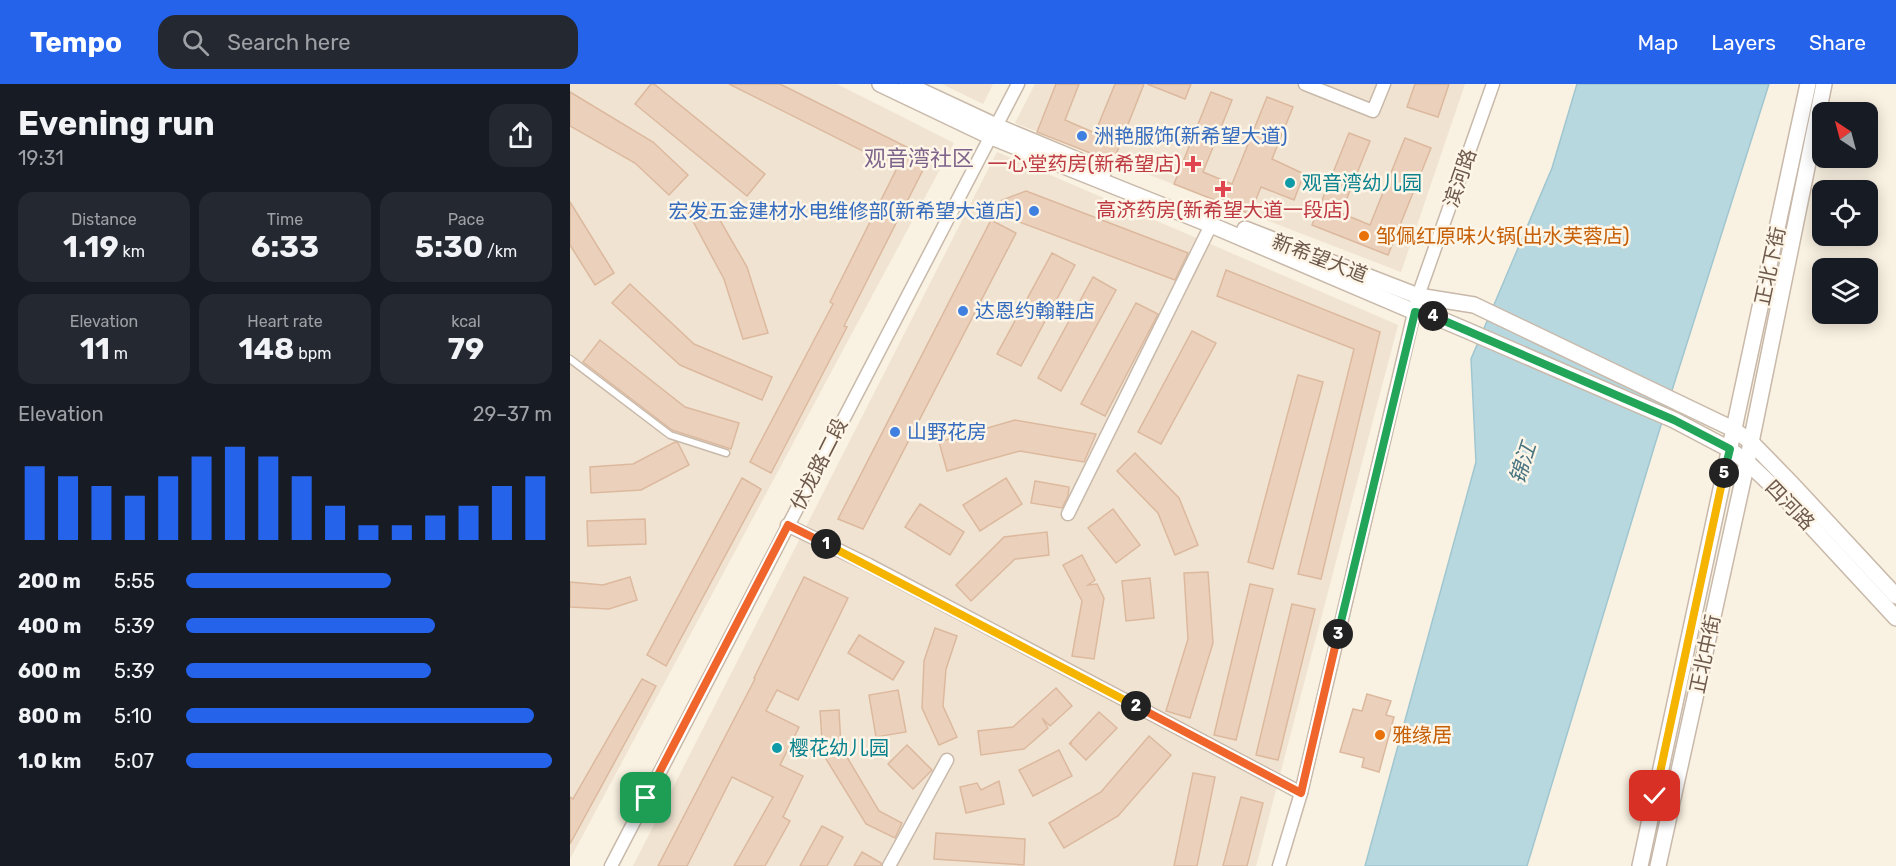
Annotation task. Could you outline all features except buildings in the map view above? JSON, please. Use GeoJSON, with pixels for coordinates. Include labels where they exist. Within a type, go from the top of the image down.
{"type":"FeatureCollection","features":[{"type":"Feature","properties":{"kind":"street"},"geometry":{"type":"LineString","coordinates":[[880,84],[1211,225],[1417,304]]}},
{"type":"Feature","properties":{"kind":"street","name":"新希望大道"},"geometry":{"type":"LineString","coordinates":[[906,84],[992,131],[1216,218],[1417,304],[1474,306]]}},
{"type":"Feature","properties":{"kind":"street","name":"伏龙路二段"},"geometry":{"type":"LineString","coordinates":[[611,866],[1018,84]]}},
{"type":"Feature","properties":{"kind":"street"},"geometry":{"type":"LineString","coordinates":[[1305,84],[1373,111],[1384,84]]}},
{"type":"Feature","properties":{"kind":"street","name":"滨河路"},"geometry":{"type":"LineString","coordinates":[[1279,866],[1301,793],[1417,304],[1493,84]]}},
{"type":"Feature","properties":{"kind":"street","name":"正北下街"},"geometry":{"type":"LineString","coordinates":[[1730,449],[1808,84]]}},
{"type":"Feature","properties":{"kind":"street","name":"正北下街"},"geometry":{"type":"LineString","coordinates":[[1751,442],[1824,84]]}},
{"type":"Feature","properties":{"kind":"street"},"geometry":{"type":"LineString","coordinates":[[1068,514],[1211,225]]}},
{"type":"Feature","properties":{"kind":"street","name":"四河路"},"geometry":{"type":"LineString","coordinates":[[1417,304],[1433,316],[1674,420],[1730,449],[1785,498],[1896,618]]}},
{"type":"Feature","properties":{"kind":"street","name":"四河路"},"geometry":{"type":"LineString","coordinates":[[1474,306],[1733,429],[1751,442],[1896,596]]}},
{"type":"Feature","properties":{"kind":"street","name":"正北中街"},"geometry":{"type":"LineString","coordinates":[[1658,866],[1751,442]]}},
{"type":"Feature","properties":{"kind":"street","name":"正北中街"},"geometry":{"type":"LineString","coordinates":[[1640,866],[1730,449]]}},
{"type":"Feature","properties":{"kind":"street"},"geometry":{"type":"LineString","coordinates":[[788,525],[1301,793]]}},
{"type":"Feature","properties":{"kind":"street"},"geometry":{"type":"LineString","coordinates":[[889,866],[947,760]]}},
{"type":"Feature","properties":{"kind":"lane"},"geometry":{"type":"LineString","coordinates":[[570,359],[670,435],[726,453]]}},
{"type":"Feature","properties":{"kind":"shaded area"},"geometry":{"type":"Polygon","coordinates":[[[570,84],[837,84],[954,143],[570,859],[570,84]]]}},
{"type":"Feature","properties":{"kind":"shaded area"},"geometry":{"type":"Polygon","coordinates":[[[942,84],[993,84],[983,104],[942,84]]]}},
{"type":"Feature","properties":{"kind":"shaded area"},"geometry":{"type":"Polygon","coordinates":[[[1035,84],[1465,84],[1401,272],[1015,123],[1035,84]]]}},
{"type":"Feature","properties":{"kind":"shaded area"},"geometry":{"type":"Polygon","coordinates":[[[997,152],[1398,325],[1256,866],[633,866],[997,152]]]}},
{"type":"Feature","properties":{"kind":"water","name":"锦江"},"geometry":{"type":"Polygon","coordinates":[[[1577,84],[1769,84],[1656,441],[1527,866],[1365,866],[1476,462],[1471,359],[1552,168],[1577,84]]]}},
{"type":"Feature","properties":{"kind":"place","name":"洲艳服饰(新希望大道)"},"geometry":{"type":"Point","coordinates":[1082,136]}},
{"type":"Feature","properties":{"kind":"place","name":"一心堂药房(新希望店)"},"geometry":{"type":"Point","coordinates":[1193,164]}},
{"type":"Feature","properties":{"kind":"place","name":"观音湾幼儿园"},"geometry":{"type":"Point","coordinates":[1290,183]}},
{"type":"Feature","properties":{"kind":"place","name":"高济药房(新希望大道一段店)"},"geometry":{"type":"Point","coordinates":[1223,189]}},
{"type":"Feature","properties":{"kind":"place","name":"宏发五金建材水电维修部(新希望大道店)"},"geometry":{"type":"Point","coordinates":[1034,211]}},
{"type":"Feature","properties":{"kind":"place","name":"邹佩红原味火锅(出水芙蓉店)"},"geometry":{"type":"Point","coordinates":[1364,236]}},
{"type":"Feature","properties":{"kind":"place","name":"达恩约翰鞋店"},"geometry":{"type":"Point","coordinates":[963,311]}},
{"type":"Feature","properties":{"kind":"place","name":"山野花房"},"geometry":{"type":"Point","coordinates":[895,432]}},
{"type":"Feature","properties":{"kind":"place","name":"雅缘居"},"geometry":{"type":"Point","coordinates":[1380,735]}},
{"type":"Feature","properties":{"kind":"place","name":"樱花幼儿园"},"geometry":{"type":"Point","coordinates":[777,748]}},
{"type":"Feature","properties":{"kind":"district","name":"观音湾社区"},"geometry":{"type":"Point","coordinates":[919,158]}},
{"type":"Feature","properties":{"kind":"route"},"geometry":{"type":"LineString","coordinates":[[646,798],[788,525],[1301,793],[1415,312],[1433,316],[1674,420],[1730,449],[1655,796]]}}]}
